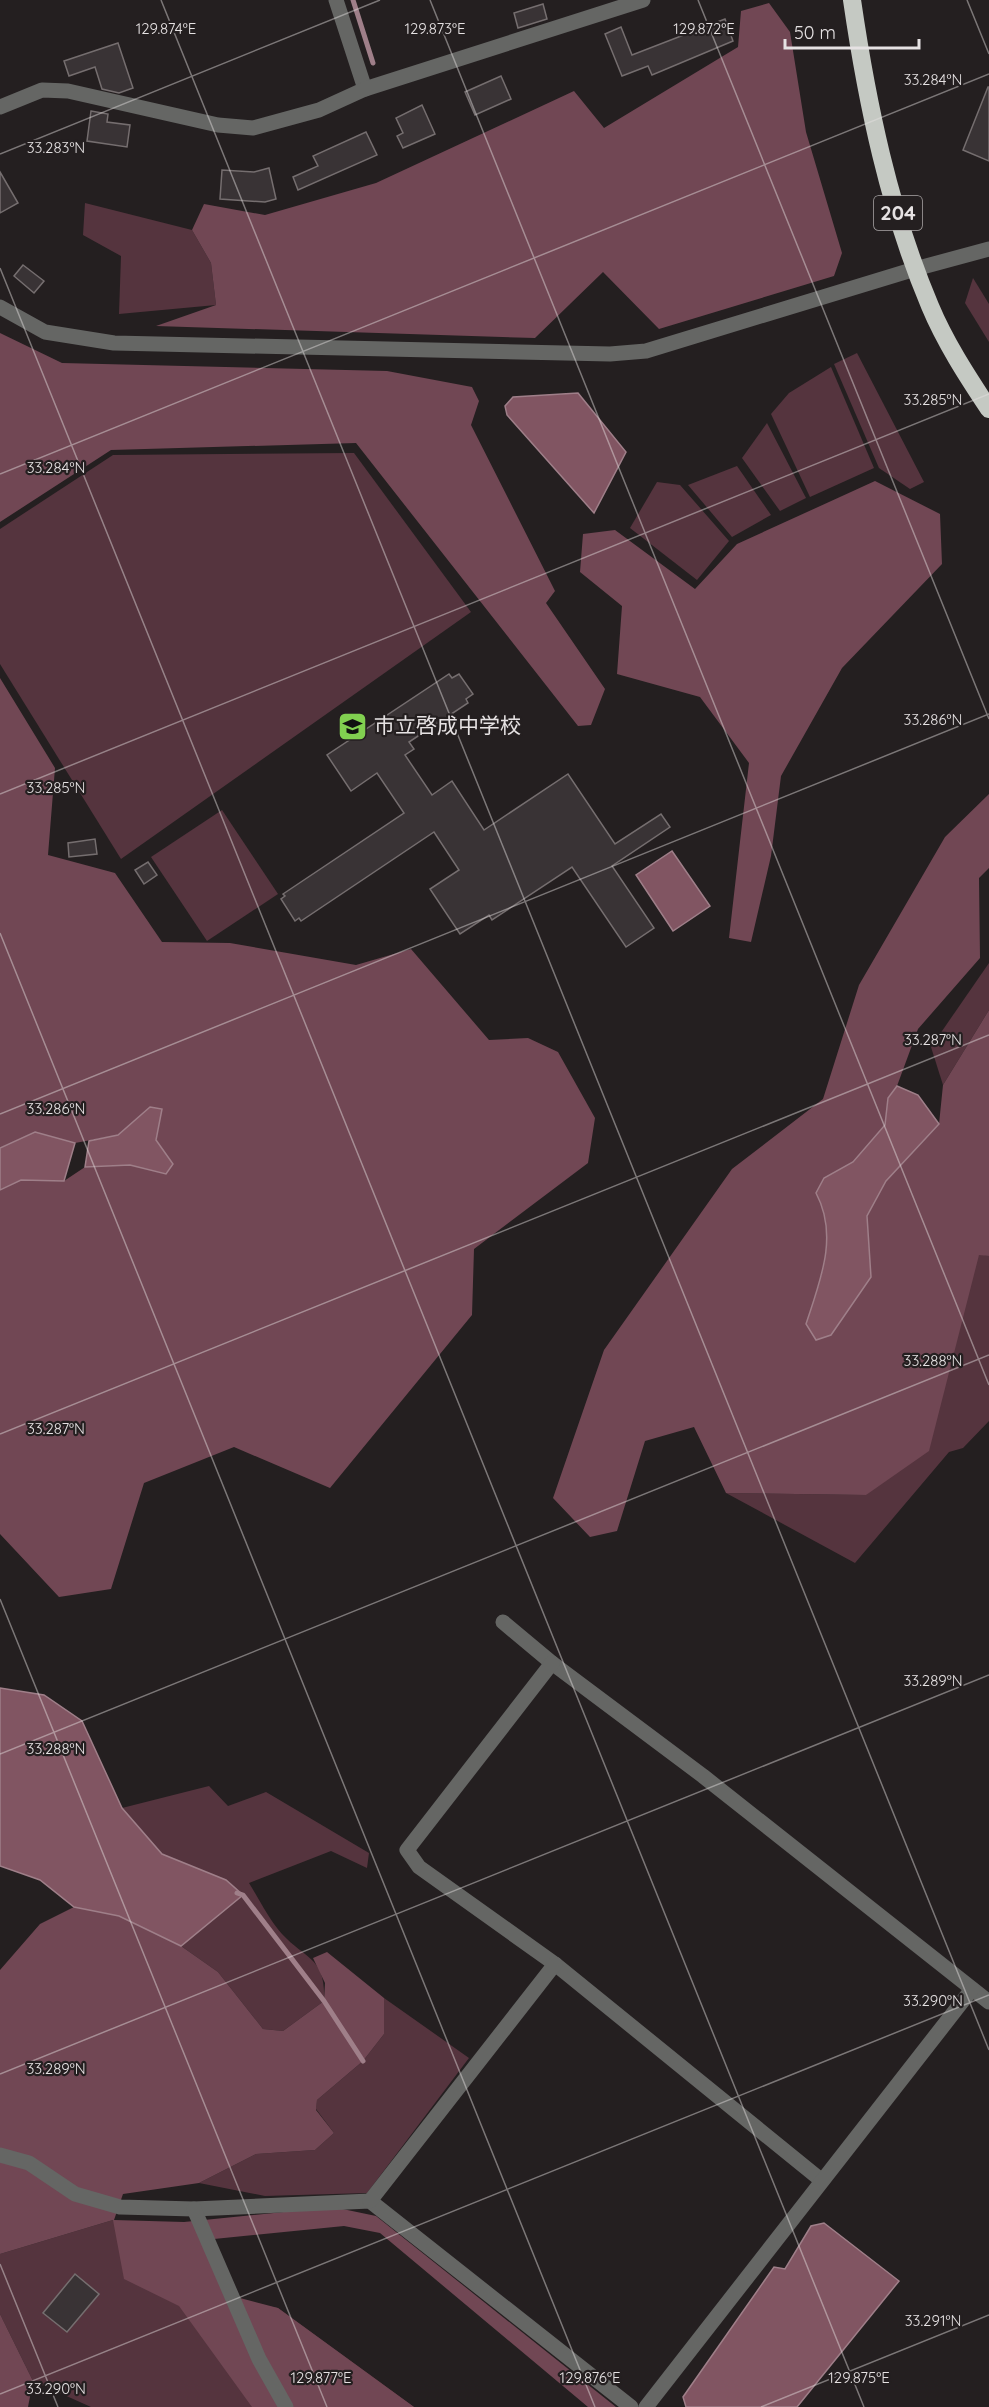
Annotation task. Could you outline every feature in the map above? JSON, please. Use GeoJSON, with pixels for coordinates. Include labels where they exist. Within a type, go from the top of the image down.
{"type":"FeatureCollection","features":[{"type":"Feature","properties":{"kind":"highway","name":"204"},"geometry":{"type":"LineString","coordinates":[[852,0],[868,95],[895,205],[915,269],[931,308],[953,351],[989,409]]}},
{"type":"Feature","properties":{"kind":"street"},"geometry":{"type":"LineString","coordinates":[[336,0],[365,89]]}},
{"type":"Feature","properties":{"kind":"street"},"geometry":{"type":"LineString","coordinates":[[0,107],[42,90],[68,91],[218,125],[253,128],[319,110],[365,89],[643,0]]}},
{"type":"Feature","properties":{"kind":"street"},"geometry":{"type":"LineString","coordinates":[[0,307],[45,332],[114,343],[610,354],[646,351],[915,269],[989,249]]}},
{"type":"Feature","properties":{"kind":"street"},"geometry":{"type":"LineString","coordinates":[[503,1622],[552,1663],[703,1776],[989,2002]]}},
{"type":"Feature","properties":{"kind":"street"},"geometry":{"type":"LineString","coordinates":[[552,1663],[407,1850],[419,1867],[555,1964],[821,2180]]}},
{"type":"Feature","properties":{"kind":"street"},"geometry":{"type":"LineString","coordinates":[[370,2201],[555,1964]]}},
{"type":"Feature","properties":{"kind":"street"},"geometry":{"type":"LineString","coordinates":[[646,2407],[972,1989]]}},
{"type":"Feature","properties":{"kind":"street"},"geometry":{"type":"LineString","coordinates":[[0,2155],[28,2163],[75,2194],[120,2207],[194,2209],[370,2201],[632,2407]]}},
{"type":"Feature","properties":{"kind":"street"},"geometry":{"type":"LineString","coordinates":[[194,2209],[259,2359],[286,2407]]}},
{"type":"Feature","properties":{"kind":"shaded area"},"geometry":{"type":"Polygon","coordinates":[[[769,3],[790,32],[806,132],[842,253],[834,276],[659,329],[603,272],[535,338],[156,326],[216,305],[211,263],[192,230],[204,204],[265,215],[376,183],[574,91],[604,128],[738,47],[741,11],[769,3]]]}},
{"type":"Feature","properties":{"kind":"shaded area"},"geometry":{"type":"Polygon","coordinates":[[[85,203],[192,230],[211,263],[216,305],[119,314],[121,256],[83,235],[85,203]]]}},
{"type":"Feature","properties":{"kind":"shaded area"},"geometry":{"type":"Polygon","coordinates":[[[973,278],[989,304],[989,342],[965,303],[973,278]]]}},
{"type":"Feature","properties":{"kind":"shaded area"},"geometry":{"type":"Polygon","coordinates":[[[0,333],[62,363],[387,371],[472,387],[479,401],[471,425],[555,591],[546,603],[605,689],[591,725],[578,726],[356,443],[111,450],[0,522],[0,333]]]}},
{"type":"Feature","properties":{"kind":"shaded area"},"geometry":{"type":"Polygon","coordinates":[[[857,353],[924,482],[910,489],[879,468],[834,364],[857,353]]]}},
{"type":"Feature","properties":{"kind":"shaded area"},"geometry":{"type":"Polygon","coordinates":[[[831,367],[874,468],[810,497],[771,414],[789,393],[831,367]]]}},
{"type":"Feature","properties":{"kind":"shaded area"},"geometry":{"type":"Polygon","coordinates":[[[578,393],[626,452],[594,513],[507,415],[505,406],[513,397],[578,393]]]}},
{"type":"Feature","properties":{"kind":"shaded area"},"geometry":{"type":"Polygon","coordinates":[[[767,423],[806,498],[780,511],[742,458],[767,423]]]}},
{"type":"Feature","properties":{"kind":"shaded area"},"geometry":{"type":"Polygon","coordinates":[[[354,453],[471,612],[121,859],[0,664],[0,529],[113,455],[354,453]]]}},
{"type":"Feature","properties":{"kind":"shaded area"},"geometry":{"type":"Polygon","coordinates":[[[737,466],[771,515],[732,537],[688,485],[737,466]]]}},
{"type":"Feature","properties":{"kind":"shaded area"},"geometry":{"type":"Polygon","coordinates":[[[875,481],[940,514],[942,564],[842,668],[781,776],[771,856],[751,942],[729,938],[749,763],[700,697],[617,674],[622,606],[580,572],[583,534],[615,530],[695,589],[737,544],[875,481]]]}},
{"type":"Feature","properties":{"kind":"shaded area"},"geometry":{"type":"Polygon","coordinates":[[[657,482],[680,485],[729,541],[697,580],[630,528],[657,482]]]}},
{"type":"Feature","properties":{"kind":"shaded area"},"geometry":{"type":"Polygon","coordinates":[[[0,678],[55,768],[48,855],[115,873],[162,942],[230,943],[356,965],[411,949],[489,1040],[528,1038],[558,1052],[595,1118],[588,1163],[474,1249],[472,1315],[330,1488],[234,1447],[144,1483],[111,1589],[59,1597],[0,1534],[0,1190],[21,1180],[64,1181],[85,1167],[130,1165],[166,1174],[173,1164],[156,1140],[161,1110],[151,1107],[118,1135],[75,1143],[35,1132],[0,1148],[0,678]]]}},
{"type":"Feature","properties":{"kind":"shaded area"},"geometry":{"type":"Polygon","coordinates":[[[989,794],[989,868],[979,878],[980,958],[918,1029],[897,1086],[888,1098],[885,1125],[853,1162],[817,1193],[827,1226],[827,1242],[821,1275],[806,1324],[871,1277],[867,1216],[886,1181],[939,1124],[943,1085],[989,1010],[989,1256],[979,1255],[929,1451],[866,1495],[726,1493],[694,1427],[645,1441],[617,1531],[590,1537],[553,1498],[604,1350],[732,1169],[823,1099],[859,985],[945,837],[989,794]]]}},
{"type":"Feature","properties":{"kind":"shaded area"},"geometry":{"type":"Polygon","coordinates":[[[222,810],[278,894],[207,941],[151,857],[222,810]]]}},
{"type":"Feature","properties":{"kind":"shaded area"},"geometry":{"type":"Polygon","coordinates":[[[672,851],[710,906],[673,931],[636,875],[672,851]]]}},
{"type":"Feature","properties":{"kind":"shaded area"},"geometry":{"type":"Polygon","coordinates":[[[989,963],[989,1010],[943,1085],[931,1047],[989,963]]]}},
{"type":"Feature","properties":{"kind":"shaded area"},"geometry":{"type":"Polygon","coordinates":[[[897,1086],[918,1095],[939,1124],[886,1181],[867,1216],[871,1277],[831,1335],[816,1340],[806,1324],[817,1291],[827,1242],[823,1209],[816,1193],[824,1178],[853,1162],[885,1125],[888,1098],[897,1086]]]}},
{"type":"Feature","properties":{"kind":"shaded area"},"geometry":{"type":"Polygon","coordinates":[[[150,1107],[162,1109],[156,1140],[173,1164],[166,1174],[130,1165],[85,1167],[89,1141],[118,1135],[150,1107]]]}},
{"type":"Feature","properties":{"kind":"shaded area"},"geometry":{"type":"Polygon","coordinates":[[[35,1132],[75,1143],[64,1181],[21,1180],[0,1190],[0,1148],[35,1132]]]}},
{"type":"Feature","properties":{"kind":"shaded area"},"geometry":{"type":"Polygon","coordinates":[[[979,1254],[989,1256],[989,1421],[963,1448],[949,1452],[855,1563],[726,1493],[866,1495],[979,1254]]]}},
{"type":"Feature","properties":{"kind":"shaded area"},"geometry":{"type":"Polygon","coordinates":[[[0,1688],[44,1695],[82,1721],[122,1808],[162,1854],[226,1880],[243,1895],[181,1946],[119,1916],[74,1907],[40,1880],[0,1866],[0,1688]]]}},
{"type":"Feature","properties":{"kind":"shaded area"},"geometry":{"type":"Polygon","coordinates":[[[209,1786],[228,1806],[266,1792],[369,1853],[367,1868],[331,1851],[249,1883],[277,1928],[313,1961],[322,1976],[324,2001],[283,2031],[263,2029],[218,1972],[181,1946],[243,1895],[226,1880],[162,1854],[122,1808],[209,1786]]]}},
{"type":"Feature","properties":{"kind":"shaded area"},"geometry":{"type":"Polygon","coordinates":[[[74,1907],[119,1916],[181,1946],[218,1972],[263,2029],[283,2031],[324,2001],[325,1983],[313,1958],[327,1952],[384,1998],[384,2034],[363,2061],[317,2100],[316,2110],[334,2133],[315,2150],[256,2154],[199,2183],[123,2194],[114,2220],[184,2222],[333,2207],[376,2216],[616,2407],[588,2407],[380,2233],[344,2226],[214,2239],[240,2298],[278,2308],[414,2407],[252,2407],[179,2306],[124,2279],[113,2220],[0,2254],[0,1970],[40,1924],[74,1907]]]}},
{"type":"Feature","properties":{"kind":"shaded area"},"geometry":{"type":"Polygon","coordinates":[[[384,1998],[469,2058],[367,2193],[265,2196],[199,2183],[256,2154],[315,2150],[334,2133],[316,2109],[317,2100],[363,2061],[384,2034],[384,1998]]]}},
{"type":"Feature","properties":{"kind":"shaded area"},"geometry":{"type":"Polygon","coordinates":[[[113,2220],[209,2295],[278,2308],[414,2407],[91,2407],[33,2381],[0,2314],[0,2254],[113,2220]]]}},
{"type":"Feature","properties":{"kind":"shaded area"},"geometry":{"type":"Polygon","coordinates":[[[824,2223],[899,2281],[797,2407],[686,2407],[683,2397],[774,2267],[785,2269],[811,2226],[824,2223]]]}},
{"type":"Feature","properties":{"kind":"shaded area"},"geometry":{"type":"Polygon","coordinates":[[[0,2314],[33,2381],[28,2407],[0,2407],[0,2314]]]}},
{"type":"Feature","properties":{"kind":"building"},"geometry":{"type":"Polygon","coordinates":[[[543,4],[547,19],[518,28],[514,13],[543,4]]]}},
{"type":"Feature","properties":{"kind":"building"},"geometry":{"type":"Polygon","coordinates":[[[725,19],[733,41],[652,75],[648,66],[622,76],[605,34],[621,27],[632,55],[725,19]]]}},
{"type":"Feature","properties":{"kind":"building"},"geometry":{"type":"Polygon","coordinates":[[[118,43],[133,88],[119,93],[102,89],[95,67],[69,76],[64,61],[118,43]]]}},
{"type":"Feature","properties":{"kind":"building"},"geometry":{"type":"Polygon","coordinates":[[[501,76],[511,99],[475,115],[465,92],[501,76]]]}},
{"type":"Feature","properties":{"kind":"building"},"geometry":{"type":"Polygon","coordinates":[[[989,87],[989,161],[963,150],[989,87]]]}},
{"type":"Feature","properties":{"kind":"building"},"geometry":{"type":"Polygon","coordinates":[[[422,105],[435,134],[403,148],[397,136],[403,133],[396,118],[422,105]]]}},
{"type":"Feature","properties":{"kind":"building"},"geometry":{"type":"Polygon","coordinates":[[[91,111],[108,114],[107,122],[130,125],[127,147],[87,141],[91,111]]]}},
{"type":"Feature","properties":{"kind":"building"},"geometry":{"type":"Polygon","coordinates":[[[366,132],[377,155],[298,190],[293,177],[318,166],[313,156],[366,132]]]}},
{"type":"Feature","properties":{"kind":"building"},"geometry":{"type":"Polygon","coordinates":[[[269,168],[276,199],[265,202],[220,199],[222,170],[254,172],[269,168]]]}},
{"type":"Feature","properties":{"kind":"building"},"geometry":{"type":"Polygon","coordinates":[[[0,172],[18,203],[0,213],[0,172]]]}},
{"type":"Feature","properties":{"kind":"building"},"geometry":{"type":"Polygon","coordinates":[[[23,265],[44,281],[34,293],[14,276],[23,265]]]}},
{"type":"Feature","properties":{"kind":"building"},"geometry":{"type":"Polygon","coordinates":[[[449,674],[452,678],[459,674],[473,694],[466,699],[468,703],[409,742],[414,749],[405,755],[432,795],[452,781],[484,830],[568,774],[615,844],[661,814],[670,827],[612,866],[654,928],[626,947],[572,867],[492,920],[489,915],[460,934],[430,889],[459,870],[434,832],[301,921],[299,918],[295,921],[281,899],[285,896],[283,894],[404,813],[377,773],[351,791],[327,755],[449,674]]]}},
{"type":"Feature","properties":{"kind":"building"},"geometry":{"type":"Polygon","coordinates":[[[95,839],[97,854],[69,857],[68,843],[95,839]]]}},
{"type":"Feature","properties":{"kind":"building"},"geometry":{"type":"Polygon","coordinates":[[[148,862],[157,875],[144,884],[135,870],[148,862]]]}},
{"type":"Feature","properties":{"kind":"building"},"geometry":{"type":"Polygon","coordinates":[[[75,2274],[99,2294],[67,2332],[43,2313],[75,2274]]]}},
{"type":"Feature","properties":{"kind":"waterway"},"geometry":{"type":"LineString","coordinates":[[353,0],[373,63]]}},
{"type":"Feature","properties":{"kind":"waterway"},"geometry":{"type":"LineString","coordinates":[[237,1893],[243,1895],[324,2001],[363,2061]]}},
{"type":"Feature","properties":{"kind":"place","name":"市立啓成中学校"},"geometry":{"type":"Point","coordinates":[353,726]}}]}
